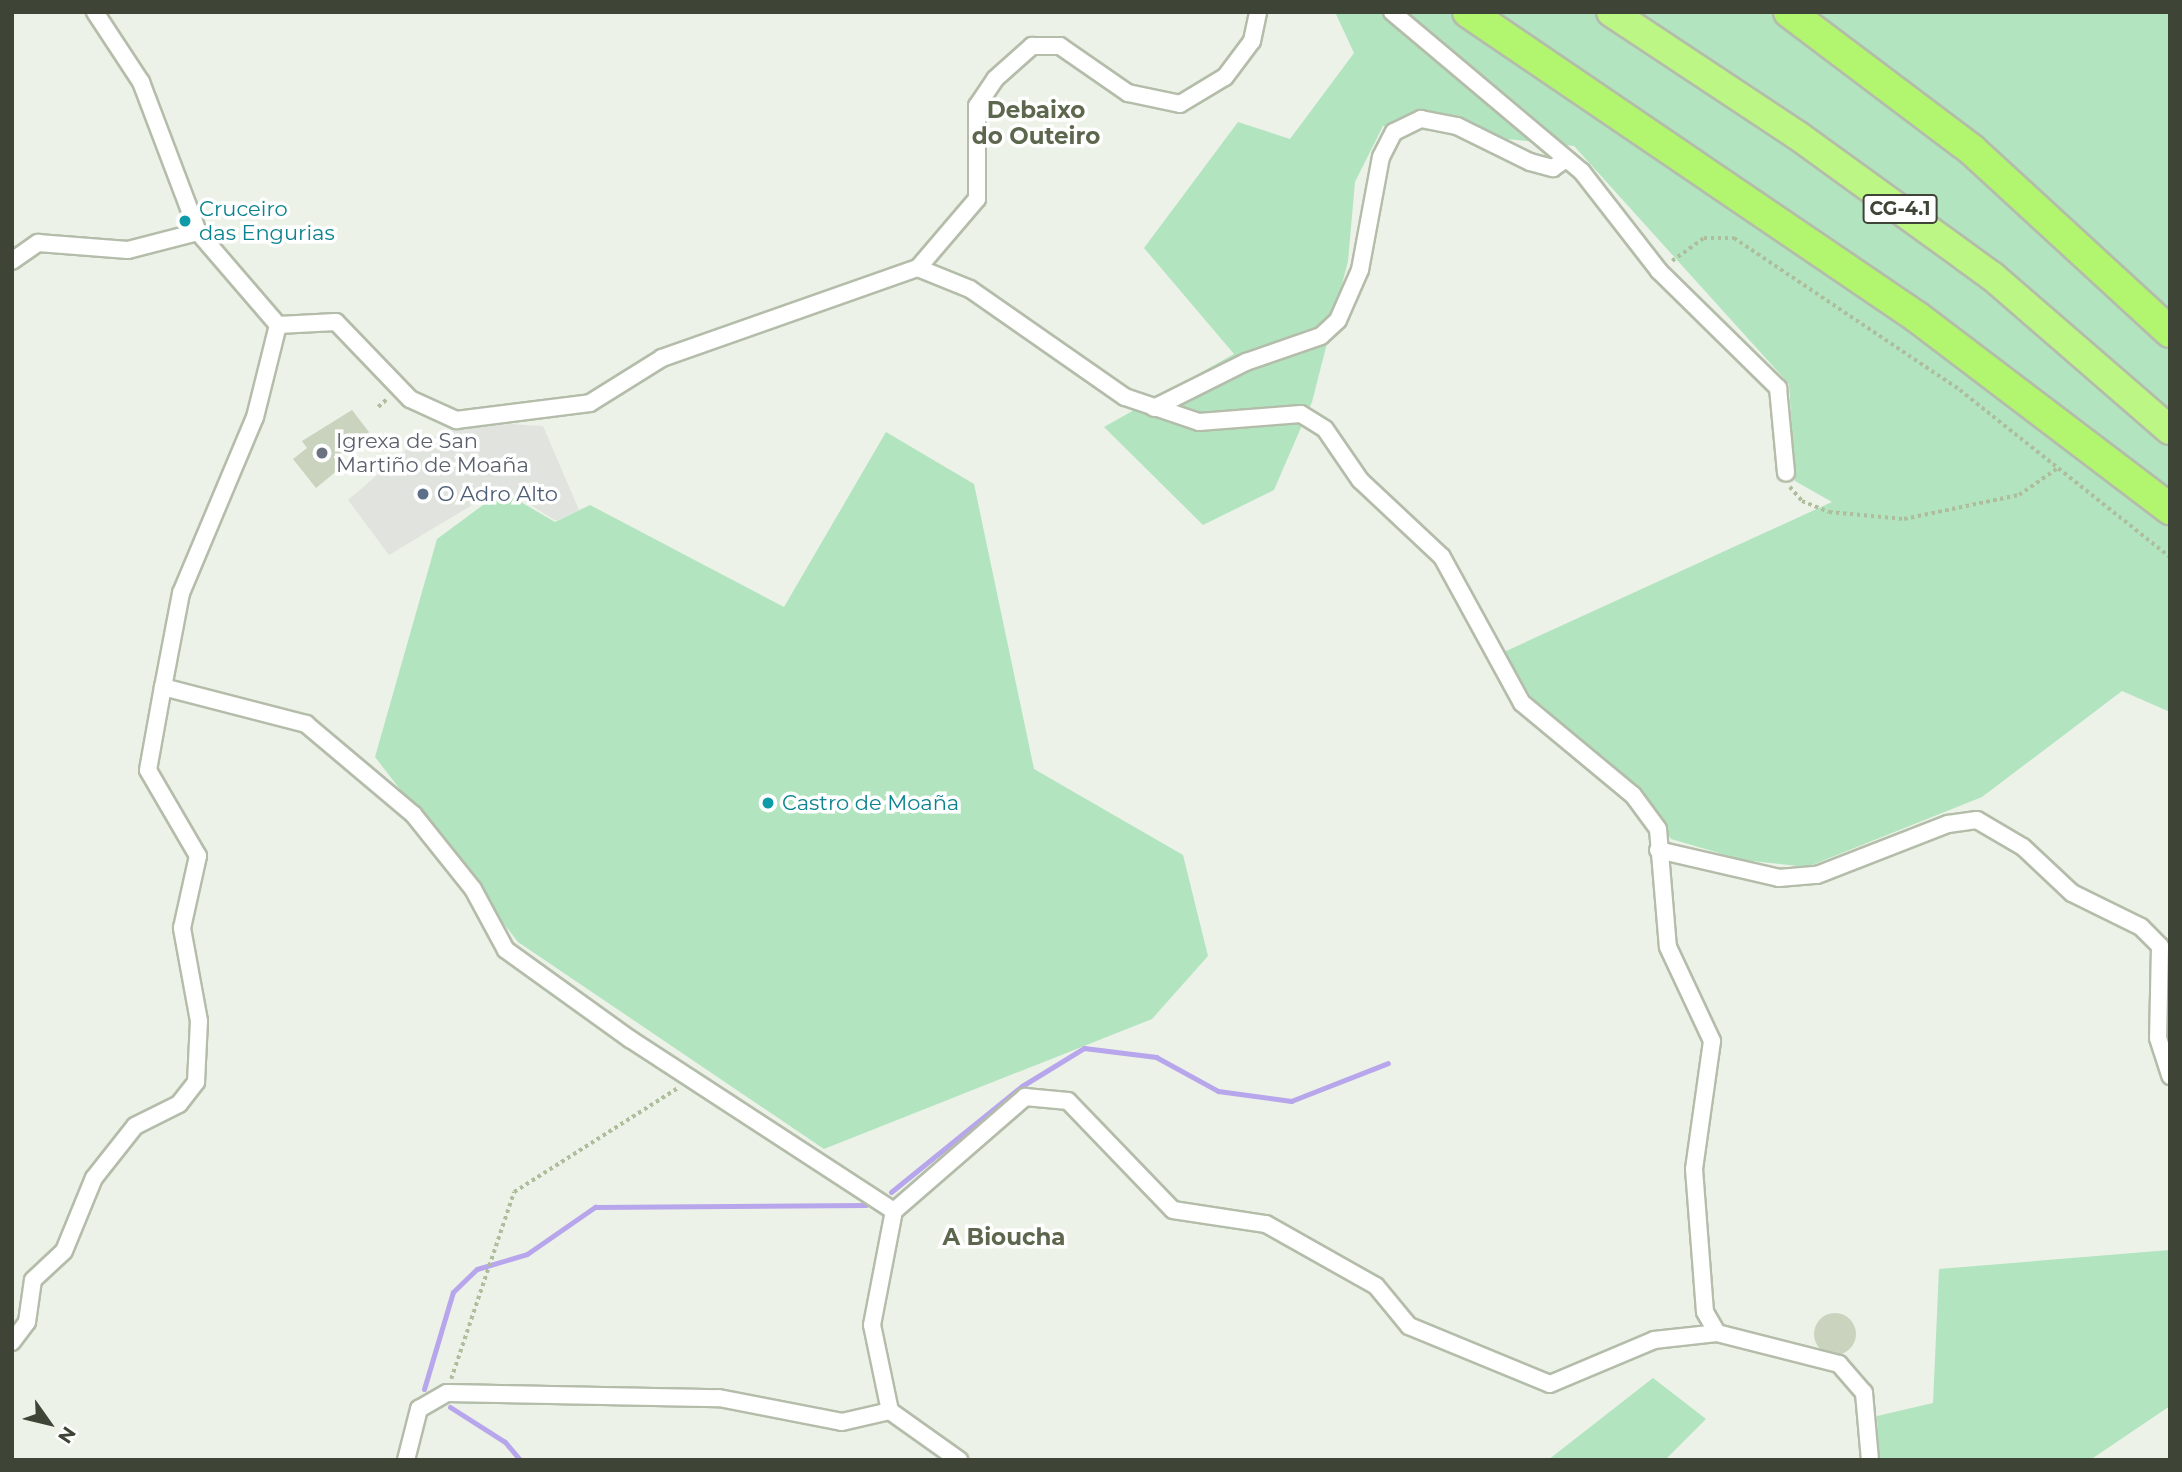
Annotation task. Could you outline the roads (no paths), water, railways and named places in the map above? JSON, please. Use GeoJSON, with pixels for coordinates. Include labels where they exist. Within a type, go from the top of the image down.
{"type":"FeatureCollection","features":[{"type":"Feature","properties":{"kind":"highway"},"geometry":{"type":"LineString","coordinates":[[1468,12],[1917,317],[2170,509]]}},
{"type":"Feature","properties":{"kind":"highway","name":"CG-4.1"},"geometry":{"type":"LineString","coordinates":[[1611,12],[1797,135],[1992,276],[2170,430]]}},
{"type":"Feature","properties":{"kind":"highway"},"geometry":{"type":"LineString","coordinates":[[1789,12],[1972,150],[2170,332]]}},
{"type":"Feature","properties":{"kind":"street"},"geometry":{"type":"LineString","coordinates":[[95,12],[141,82],[198,232],[278,325]]}},
{"type":"Feature","properties":{"kind":"street"},"geometry":{"type":"LineString","coordinates":[[278,325],[336,323],[410,399],[454,425],[507,419],[590,403],[662,358],[918,268],[978,199],[977,106],[995,79],[1032,46],[1060,46],[1128,93],[1180,104],[1225,77],[1252,41],[1258,12]]}},
{"type":"Feature","properties":{"kind":"street"},"geometry":{"type":"LineString","coordinates":[[1392,12],[1566,159],[1659,271],[1779,388],[1786,473]]}},
{"type":"Feature","properties":{"kind":"street"},"geometry":{"type":"LineString","coordinates":[[1154,408],[1236,367],[1321,336],[1338,320],[1360,270],[1381,157],[1394,132],[1421,119],[1457,126],[1530,162],[1553,168],[1566,159]]}},
{"type":"Feature","properties":{"kind":"street"},"geometry":{"type":"LineString","coordinates":[[12,261],[38,243],[128,250],[198,232]]}},
{"type":"Feature","properties":{"kind":"street"},"geometry":{"type":"LineString","coordinates":[[918,268],[970,289],[1125,397],[1199,422],[1300,414],[1325,429],[1360,480],[1442,557],[1522,704],[1633,795],[1658,830],[1657,850],[1668,947],[1712,1041],[1694,1168],[1705,1312],[1717,1333]]}},
{"type":"Feature","properties":{"kind":"street"},"geometry":{"type":"LineString","coordinates":[[12,1342],[27,1322],[33,1280],[64,1251],[94,1178],[135,1126],[179,1104],[197,1082],[199,1021],[182,928],[198,856],[148,770],[181,593],[255,417],[278,325]]}},
{"type":"Feature","properties":{"kind":"street"},"geometry":{"type":"LineString","coordinates":[[163,687],[306,724],[413,814],[473,889],[506,950],[691,1079],[894,1211]]}},
{"type":"Feature","properties":{"kind":"street"},"geometry":{"type":"LineString","coordinates":[[1657,850],[1779,878],[1804,876],[1846,868],[1948,824],[1976,820],[2023,847],[2072,892],[2141,927],[2160,946],[2158,1038],[2170,1076]]}},
{"type":"Feature","properties":{"kind":"street"},"geometry":{"type":"LineString","coordinates":[[959,1460],[890,1411],[872,1325],[894,1211],[1025,1097],[1068,1101],[1173,1210],[1266,1224],[1376,1286],[1409,1326],[1550,1384],[1654,1339],[1717,1333],[1839,1364],[1864,1393],[1870,1460]]}},
{"type":"Feature","properties":{"kind":"street"},"geometry":{"type":"LineString","coordinates":[[406,1460],[419,1409],[447,1393],[719,1398],[842,1422],[890,1411]]}},
{"type":"Feature","properties":{"kind":"waterway"},"geometry":{"type":"LineString","coordinates":[[891,1192],[1022,1086],[1084,1048],[1156,1057],[1218,1091],[1291,1101],[1388,1063]]}},
{"type":"Feature","properties":{"kind":"waterway"},"geometry":{"type":"LineString","coordinates":[[424,1389],[453,1292],[477,1269],[527,1254],[595,1207],[866,1205]]}},
{"type":"Feature","properties":{"kind":"waterway"},"geometry":{"type":"LineString","coordinates":[[450,1407],[505,1442],[520,1460]]}},
{"type":"Feature","properties":{"kind":"place","name":"Cruceiro das Engurias"},"geometry":{"type":"Point","coordinates":[185,221]}},
{"type":"Feature","properties":{"kind":"place","name":"Igrexa de San Martiño de Moaña"},"geometry":{"type":"Point","coordinates":[322,453]}},
{"type":"Feature","properties":{"kind":"place","name":"O Adro Alto"},"geometry":{"type":"Point","coordinates":[423,494]}},
{"type":"Feature","properties":{"kind":"place","name":"Castro de Moaña"},"geometry":{"type":"Point","coordinates":[768,803]}},
{"type":"Feature","properties":{"kind":"district","name":"Debaixo do Outeiro"},"geometry":{"type":"Point","coordinates":[1036,123]}},
{"type":"Feature","properties":{"kind":"district","name":"A Bioucha"},"geometry":{"type":"Point","coordinates":[1004,1237]}}]}
